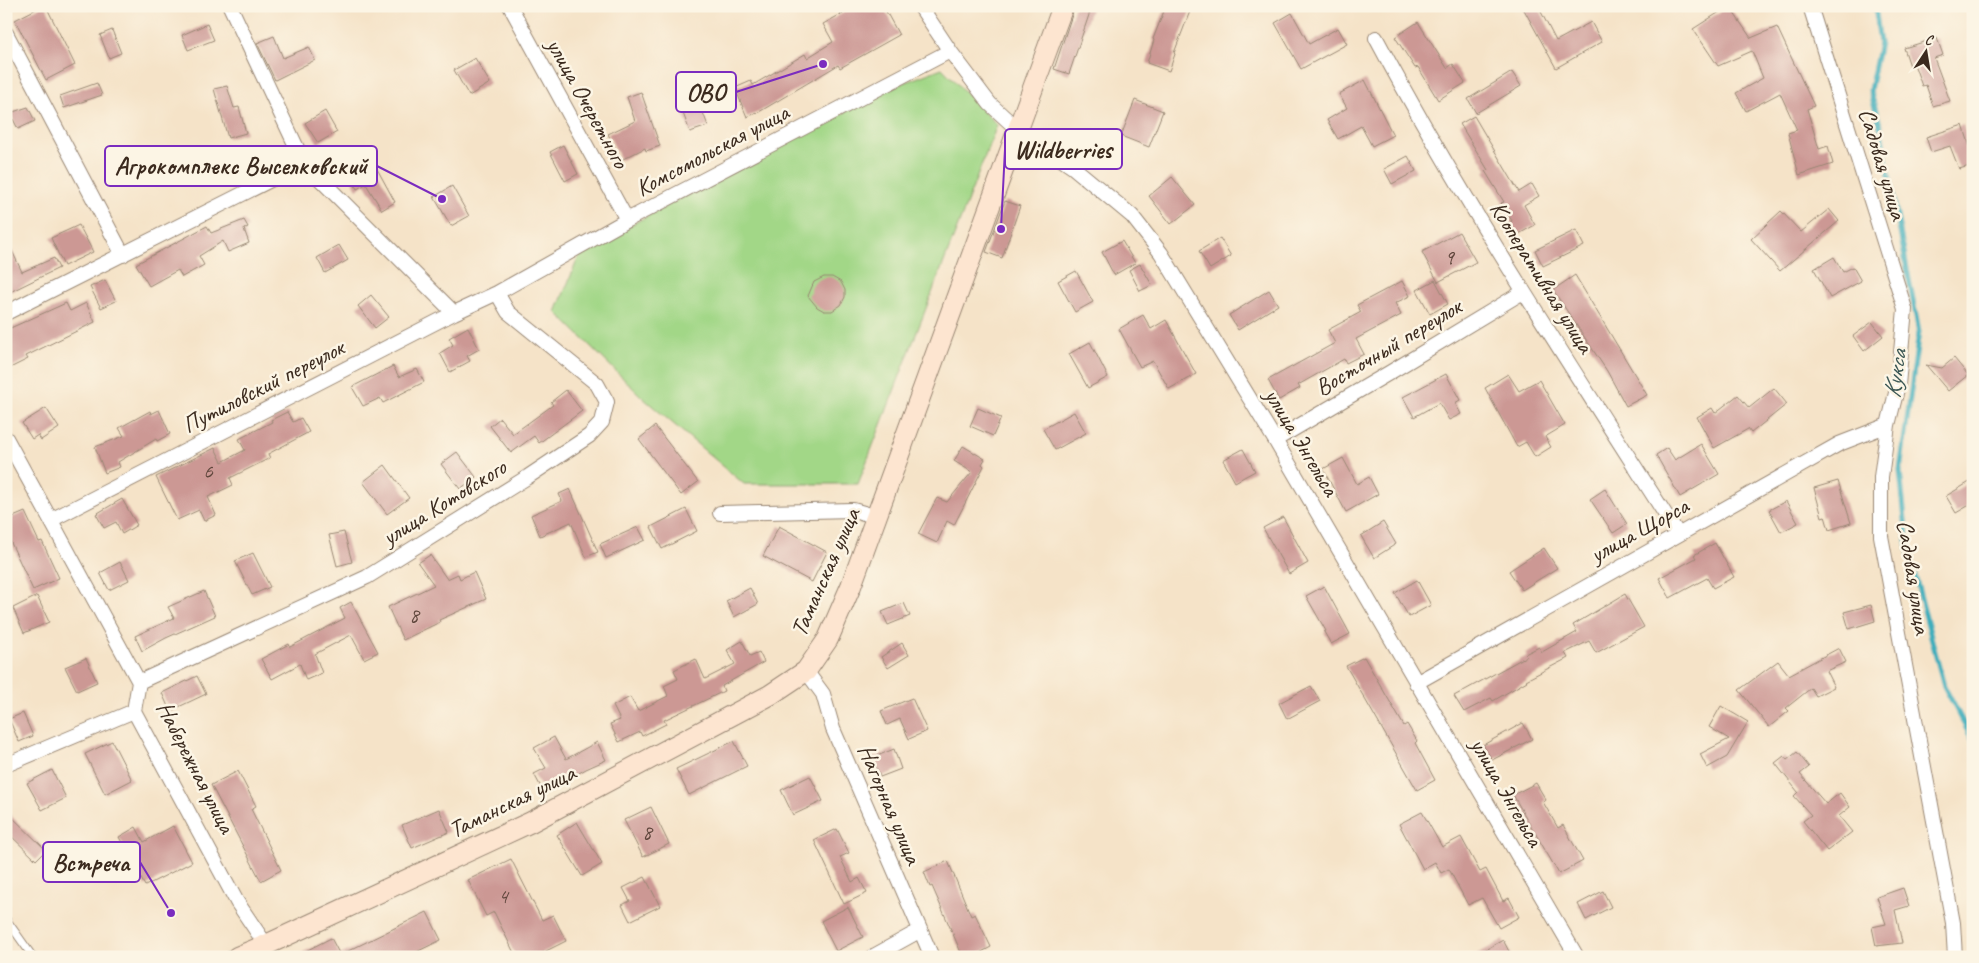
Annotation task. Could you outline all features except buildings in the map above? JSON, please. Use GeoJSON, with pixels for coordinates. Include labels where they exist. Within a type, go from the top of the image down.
{"type":"FeatureCollection","features":[{"type":"Feature","properties":{"kind":"street"},"geometry":{"type":"LineString","coordinates":[[230,6],[304,163],[454,312]]}},
{"type":"Feature","properties":{"kind":"street","name":"улица Очеретного"},"geometry":{"type":"LineString","coordinates":[[510,6],[627,220]]}},
{"type":"Feature","properties":{"kind":"street","name":"Таманская улица"},"geometry":{"type":"LineString","coordinates":[[237,957],[270,951],[530,822],[770,695],[806,671],[828,639],[878,517],[1017,128],[1063,6]]}},
{"type":"Feature","properties":{"kind":"street","name":"Садовая улица"},"geometry":{"type":"LineString","coordinates":[[1810,6],[1905,309],[1898,385],[1888,425],[1882,477],[1881,536],[1953,923],[1955,957]]}},
{"type":"Feature","properties":{"kind":"street","name":"улица Энгельса"},"geometry":{"type":"LineString","coordinates":[[925,8],[950,51],[990,104],[1017,128],[1074,168],[1132,216],[1161,253],[1275,440],[1577,957]]}},
{"type":"Feature","properties":{"kind":"street"},"geometry":{"type":"LineString","coordinates":[[6,33],[123,255]]}},
{"type":"Feature","properties":{"kind":"street","name":"Кооперативная улица"},"geometry":{"type":"LineString","coordinates":[[1376,38],[1420,121],[1523,292],[1678,534]]}},
{"type":"Feature","properties":{"kind":"street","name":"Комсомольская улица"},"geometry":{"type":"LineString","coordinates":[[497,293],[627,220],[950,51]]}},
{"type":"Feature","properties":{"kind":"street"},"geometry":{"type":"LineString","coordinates":[[6,313],[304,163]]}},
{"type":"Feature","properties":{"kind":"street","name":"Восточный переулок"},"geometry":{"type":"LineString","coordinates":[[1275,440],[1389,374],[1523,292]]}},
{"type":"Feature","properties":{"kind":"street","name":"Путиловский переулок"},"geometry":{"type":"LineString","coordinates":[[51,520],[454,312],[497,293]]}},
{"type":"Feature","properties":{"kind":"street","name":"улица Котовского"},"geometry":{"type":"LineString","coordinates":[[139,682],[366,577],[526,478],[589,436],[602,422],[607,402],[597,384],[508,312],[497,293]]}},
{"type":"Feature","properties":{"kind":"street","name":"улица Щорса"},"geometry":{"type":"LineString","coordinates":[[1416,682],[1839,444],[1888,425]]}},
{"type":"Feature","properties":{"kind":"street","name":"Набережная улица"},"geometry":{"type":"LineString","coordinates":[[6,438],[139,682],[134,711],[237,902],[270,951]]}},
{"type":"Feature","properties":{"kind":"street"},"geometry":{"type":"LineString","coordinates":[[720,513],[853,510],[878,517]]}},
{"type":"Feature","properties":{"kind":"street","name":"Нагорная улица"},"geometry":{"type":"LineString","coordinates":[[806,671],[823,694],[832,728],[919,931],[932,957]]}},
{"type":"Feature","properties":{"kind":"street"},"geometry":{"type":"LineString","coordinates":[[6,764],[134,711]]}},
{"type":"Feature","properties":{"kind":"street"},"geometry":{"type":"LineString","coordinates":[[872,957],[919,931]]}},
{"type":"Feature","properties":{"kind":"lane"},"geometry":{"type":"LineString","coordinates":[[6,919],[33,957]]}},
{"type":"Feature","properties":{"kind":"green space"},"geometry":{"type":"Polygon","coordinates":[[[942,68],[997,125],[858,484],[744,484],[643,398],[556,312],[581,251],[893,87],[942,68]]]}},
{"type":"Feature","properties":{"kind":"waterway","name":"Кукса"},"geometry":{"type":"LineString","coordinates":[[1875,6],[1880,43],[1870,90],[1879,121],[1919,332],[1900,471],[1908,549],[1944,686],[1973,741]]}},
{"type":"Feature","properties":{"kind":"place","name":"ОВО"},"geometry":{"type":"Point","coordinates":[823,64]}},
{"type":"Feature","properties":{"kind":"place","name":"Агрокомплекс Выселковский"},"geometry":{"type":"Point","coordinates":[442,199]}},
{"type":"Feature","properties":{"kind":"place","name":"Wildberries"},"geometry":{"type":"Point","coordinates":[1001,229]}},
{"type":"Feature","properties":{"kind":"place","name":"Встреча"},"geometry":{"type":"Point","coordinates":[171,913]}}]}
